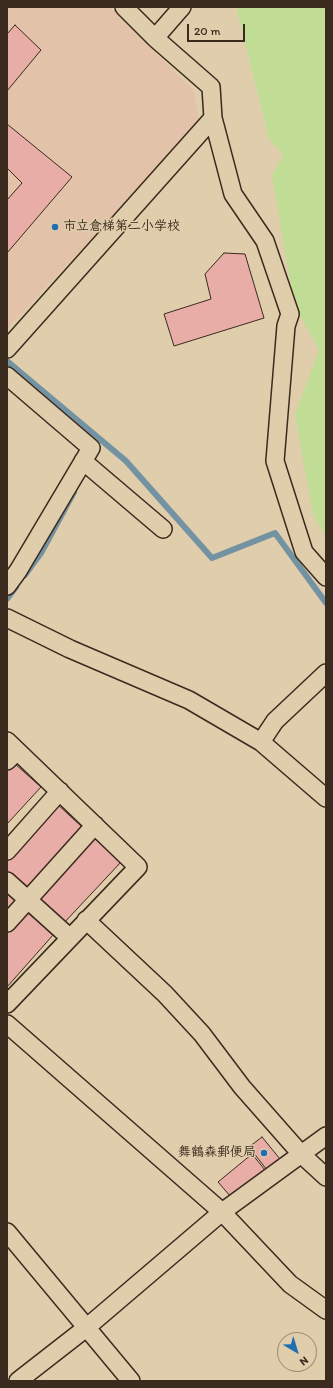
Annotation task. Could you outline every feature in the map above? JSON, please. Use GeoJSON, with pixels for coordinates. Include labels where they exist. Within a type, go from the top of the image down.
{"type":"FeatureCollection","features":[{"type":"Feature","properties":{"kind":"street"},"geometry":{"type":"LineString","coordinates":[[124,7],[155,38],[211,88],[214,118],[233,194],[265,241],[290,314],[286,326],[274,461],[304,552],[326,577]]}},
{"type":"Feature","properties":{"kind":"street"},"geometry":{"type":"LineString","coordinates":[[155,38],[182,7]]}},
{"type":"Feature","properties":{"kind":"street"},"geometry":{"type":"LineString","coordinates":[[7,349],[214,118]]}},
{"type":"Feature","properties":{"kind":"street"},"geometry":{"type":"LineString","coordinates":[[7,376],[91,448],[18,571],[7,586]]}},
{"type":"Feature","properties":{"kind":"street"},"geometry":{"type":"LineString","coordinates":[[83,461],[163,529]]}},
{"type":"Feature","properties":{"kind":"street"},"geometry":{"type":"LineString","coordinates":[[7,618],[70,649],[189,700],[261,742],[326,798]]}},
{"type":"Feature","properties":{"kind":"street"},"geometry":{"type":"LineString","coordinates":[[261,742],[275,721],[326,674]]}},
{"type":"Feature","properties":{"kind":"street"},"geometry":{"type":"LineString","coordinates":[[7,1004],[138,866],[60,791],[10,751]]}},
{"type":"Feature","properties":{"kind":"street"},"geometry":{"type":"LineString","coordinates":[[7,851],[60,791]]}},
{"type":"Feature","properties":{"kind":"street"},"geometry":{"type":"LineString","coordinates":[[7,923],[95,825]]}},
{"type":"Feature","properties":{"kind":"street"},"geometry":{"type":"LineString","coordinates":[[7,881],[69,937]]}},
{"type":"Feature","properties":{"kind":"street"},"geometry":{"type":"LineString","coordinates":[[86,920],[165,994],[202,1034],[242,1087],[301,1154],[326,1176]]}},
{"type":"Feature","properties":{"kind":"street"},"geometry":{"type":"LineString","coordinates":[[7,1024],[222,1212],[290,1284],[326,1310]]}},
{"type":"Feature","properties":{"kind":"street"},"geometry":{"type":"LineString","coordinates":[[18,1381],[86,1328],[222,1212],[326,1136]]}},
{"type":"Feature","properties":{"kind":"street"},"geometry":{"type":"LineString","coordinates":[[7,1232],[131,1381]]}},
{"type":"Feature","properties":{"kind":"shaded area","name":"市立倉梯第二小学校"},"geometry":{"type":"Polygon","coordinates":[[[7,7],[110,7],[194,91],[199,124],[7,329],[7,7]]]}},
{"type":"Feature","properties":{"kind":"green space"},"geometry":{"type":"Polygon","coordinates":[[[236,7],[326,7],[326,537],[313,515],[295,415],[319,350],[294,305],[272,176],[283,155],[269,139],[236,7]]]}},
{"type":"Feature","properties":{"kind":"building"},"geometry":{"type":"Polygon","coordinates":[[[15,25],[41,50],[7,91],[7,34],[15,25]]]}},
{"type":"Feature","properties":{"kind":"building"},"geometry":{"type":"Polygon","coordinates":[[[7,124],[72,177],[7,253],[7,200],[22,183],[7,168],[7,124]]]}},
{"type":"Feature","properties":{"kind":"building"},"geometry":{"type":"Polygon","coordinates":[[[224,253],[245,254],[264,318],[174,346],[164,314],[211,299],[205,274],[224,253]]]}},
{"type":"Feature","properties":{"kind":"building"},"geometry":{"type":"Polygon","coordinates":[[[14,763],[41,787],[7,824],[7,770],[14,763]]]}},
{"type":"Feature","properties":{"kind":"building"},"geometry":{"type":"Polygon","coordinates":[[[56,803],[82,827],[25,889],[7,872],[7,856],[56,803]]]}},
{"type":"Feature","properties":{"kind":"building"},"geometry":{"type":"Polygon","coordinates":[[[94,838],[121,862],[63,924],[37,899],[94,838]]]}},
{"type":"Feature","properties":{"kind":"building"},"geometry":{"type":"Polygon","coordinates":[[[7,892],[17,900],[7,911],[7,892]]]}},
{"type":"Feature","properties":{"kind":"building"},"geometry":{"type":"Polygon","coordinates":[[[26,911],[53,935],[7,987],[7,933],[26,911]]]}},
{"type":"Feature","properties":{"kind":"building"},"geometry":{"type":"Polygon","coordinates":[[[262,1137],[280,1159],[267,1170],[249,1147],[262,1137]]]}},
{"type":"Feature","properties":{"kind":"building"},"geometry":{"type":"Polygon","coordinates":[[[252,1154],[265,1170],[231,1197],[218,1182],[252,1154]]]}},
{"type":"Feature","properties":{"kind":"waterway"},"geometry":{"type":"LineString","coordinates":[[7,361],[126,461],[212,558],[275,533],[326,603]]}},
{"type":"Feature","properties":{"kind":"waterway"},"geometry":{"type":"LineString","coordinates":[[25,575],[41,553],[74,492]]}},
{"type":"Feature","properties":{"kind":"waterway"},"geometry":{"type":"LineString","coordinates":[[7,599],[16,587]]}},
{"type":"Feature","properties":{"kind":"place","name":"市立倉梯第二小学校"},"geometry":{"type":"Point","coordinates":[55,227]}},
{"type":"Feature","properties":{"kind":"place","name":"舞鶴森郵便局"},"geometry":{"type":"Point","coordinates":[264,1153]}}]}
